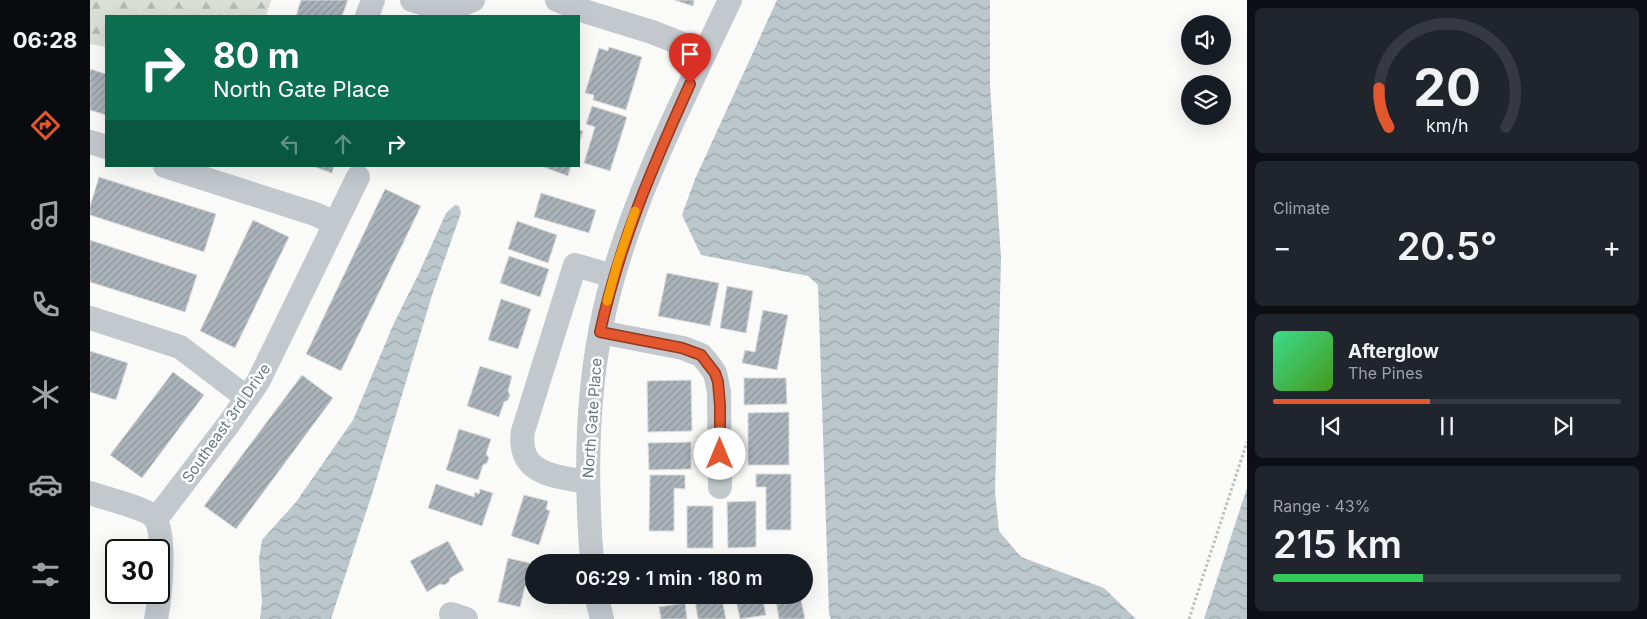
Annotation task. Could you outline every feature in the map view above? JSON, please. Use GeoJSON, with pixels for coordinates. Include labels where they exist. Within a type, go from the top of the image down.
{"type":"FeatureCollection","features":[{"type":"Feature","properties":{"kind":"street"},"geometry":{"type":"LineString","coordinates":[[367,15],[373,0]]}},
{"type":"Feature","properties":{"kind":"street"},"geometry":{"type":"LineString","coordinates":[[407,15],[412,0],[447,9],[472,0]]}},
{"type":"Feature","properties":{"kind":"street"},"geometry":{"type":"LineString","coordinates":[[557,0],[576,15]]}},
{"type":"Feature","properties":{"kind":"street","name":"North Gate Place"},"geometry":{"type":"LineString","coordinates":[[592,554],[587,482],[592,376],[613,276],[644,187],[730,0]]}},
{"type":"Feature","properties":{"kind":"street"},"geometry":{"type":"LineString","coordinates":[[582,20],[652,32],[705,53]]}},
{"type":"Feature","properties":{"kind":"street"},"geometry":{"type":"LineString","coordinates":[[90,142],[105,147]]}},
{"type":"Feature","properties":{"kind":"street"},"geometry":{"type":"LineString","coordinates":[[168,167],[335,222]]}},
{"type":"Feature","properties":{"kind":"street","name":"Southeast 3rd Drive"},"geometry":{"type":"LineString","coordinates":[[156,519],[247,398],[266,369],[358,177]]}},
{"type":"Feature","properties":{"kind":"street"},"geometry":{"type":"LineString","coordinates":[[587,482],[565,478],[538,470],[532,466],[523,453],[523,430],[575,265],[613,276]]}},
{"type":"Feature","properties":{"kind":"street"},"geometry":{"type":"LineString","coordinates":[[90,318],[180,347],[247,398]]}},
{"type":"Feature","properties":{"kind":"street"},"geometry":{"type":"LineString","coordinates":[[600,332],[682,348],[701,355],[708,363],[715,373],[719,392],[720,487]]}},
{"type":"Feature","properties":{"kind":"street"},"geometry":{"type":"LineString","coordinates":[[90,494],[141,510],[156,519],[161,539],[161,576],[156,619]]}},
{"type":"Feature","properties":{"kind":"street"},"geometry":{"type":"LineString","coordinates":[[598,604],[602,619]]}},
{"type":"Feature","properties":{"kind":"path"},"geometry":{"type":"LineString","coordinates":[[1189,619],[1247,442]]}},
{"type":"Feature","properties":{"kind":"green space"},"geometry":{"type":"Polygon","coordinates":[[[90,0],[271,0],[266,15],[105,15],[105,47],[90,44],[90,0]]]}},
{"type":"Feature","properties":{"kind":"water"},"geometry":{"type":"Polygon","coordinates":[[[777,0],[990,0],[990,85],[1001,258],[995,492],[999,531],[1021,557],[1104,588],[1136,619],[831,619],[829,614],[818,285],[808,276],[701,255],[682,215],[695,179],[777,0]]]}},
{"type":"Feature","properties":{"kind":"water"},"geometry":{"type":"Polygon","coordinates":[[[455,205],[459,206],[461,213],[433,292],[373,491],[331,619],[260,619],[262,602],[259,559],[262,540],[296,502],[353,420],[394,323],[446,213],[455,205]]]}},
{"type":"Feature","properties":{"kind":"water"},"geometry":{"type":"Polygon","coordinates":[[[1247,488],[1247,619],[1204,619],[1247,488]]]}},
{"type":"Feature","properties":{"kind":"building"},"geometry":{"type":"Polygon","coordinates":[[[301,0],[348,0],[342,15],[296,15],[301,0]]]}},
{"type":"Feature","properties":{"kind":"building"},"geometry":{"type":"Polygon","coordinates":[[[674,0],[694,0],[693,6],[674,0]]]}},
{"type":"Feature","properties":{"kind":"building"},"geometry":{"type":"Polygon","coordinates":[[[609,47],[642,57],[626,110],[593,100],[594,95],[585,93],[599,48],[608,51],[609,47]]]}},
{"type":"Feature","properties":{"kind":"building"},"geometry":{"type":"Polygon","coordinates":[[[90,69],[105,74],[105,115],[90,110],[90,69]]]}},
{"type":"Feature","properties":{"kind":"building"},"geometry":{"type":"Polygon","coordinates":[[[592,106],[627,117],[610,171],[584,163],[595,127],[586,124],[592,106]]]}},
{"type":"Feature","properties":{"kind":"building"},"geometry":{"type":"Polygon","coordinates":[[[580,130],[583,131],[580,141],[580,130]]]}},
{"type":"Feature","properties":{"kind":"building"},"geometry":{"type":"Polygon","coordinates":[[[315,167],[334,167],[332,173],[315,167]]]}},
{"type":"Feature","properties":{"kind":"building"},"geometry":{"type":"Polygon","coordinates":[[[544,167],[571,167],[568,176],[544,167]]]}},
{"type":"Feature","properties":{"kind":"building"},"geometry":{"type":"Polygon","coordinates":[[[99,177],[216,214],[204,252],[90,215],[90,206],[99,177]]]}},
{"type":"Feature","properties":{"kind":"building"},"geometry":{"type":"Polygon","coordinates":[[[385,189],[421,206],[341,371],[306,354],[385,189]]]}},
{"type":"Feature","properties":{"kind":"building"},"geometry":{"type":"Polygon","coordinates":[[[541,193],[596,210],[589,233],[534,217],[541,193]]]}},
{"type":"Feature","properties":{"kind":"building"},"geometry":{"type":"Polygon","coordinates":[[[253,220],[289,237],[235,348],[200,331],[253,220]]]}},
{"type":"Feature","properties":{"kind":"building"},"geometry":{"type":"Polygon","coordinates":[[[517,221],[557,235],[548,263],[508,249],[517,221]]]}},
{"type":"Feature","properties":{"kind":"building"},"geometry":{"type":"Polygon","coordinates":[[[90,240],[197,275],[185,312],[90,282],[90,240]]]}},
{"type":"Feature","properties":{"kind":"building"},"geometry":{"type":"Polygon","coordinates":[[[509,256],[549,269],[540,297],[500,283],[509,256]]]}},
{"type":"Feature","properties":{"kind":"building"},"geometry":{"type":"Polygon","coordinates":[[[667,273],[719,283],[710,326],[658,316],[667,273]]]}},
{"type":"Feature","properties":{"kind":"building"},"geometry":{"type":"Polygon","coordinates":[[[727,286],[753,291],[746,333],[720,328],[727,286]]]}},
{"type":"Feature","properties":{"kind":"building"},"geometry":{"type":"Polygon","coordinates":[[[501,299],[531,309],[518,349],[488,340],[501,299]]]}},
{"type":"Feature","properties":{"kind":"building"},"geometry":{"type":"Polygon","coordinates":[[[763,310],[788,315],[777,370],[742,363],[745,350],[755,352],[763,310]]]}},
{"type":"Feature","properties":{"kind":"building"},"geometry":{"type":"Polygon","coordinates":[[[90,351],[128,363],[116,400],[90,392],[90,351]]]}},
{"type":"Feature","properties":{"kind":"building"},"geometry":{"type":"Polygon","coordinates":[[[480,366],[512,376],[508,391],[510,395],[508,400],[504,402],[499,417],[467,406],[480,366]]]}},
{"type":"Feature","properties":{"kind":"building"},"geometry":{"type":"Polygon","coordinates":[[[173,372],[204,395],[142,478],[110,455],[173,372]]]}},
{"type":"Feature","properties":{"kind":"building"},"geometry":{"type":"Polygon","coordinates":[[[302,375],[333,398],[236,529],[204,506],[302,375]]]}},
{"type":"Feature","properties":{"kind":"building"},"geometry":{"type":"Polygon","coordinates":[[[744,378],[786,378],[787,404],[744,405],[744,378]]]}},
{"type":"Feature","properties":{"kind":"building"},"geometry":{"type":"Polygon","coordinates":[[[691,380],[692,431],[648,432],[647,381],[691,380]]]}},
{"type":"Feature","properties":{"kind":"building"},"geometry":{"type":"Polygon","coordinates":[[[789,412],[789,465],[748,465],[748,413],[789,412]]]}},
{"type":"Feature","properties":{"kind":"building"},"geometry":{"type":"Polygon","coordinates":[[[459,429],[491,439],[486,454],[489,458],[487,463],[483,465],[478,480],[446,470],[459,429]]]}},
{"type":"Feature","properties":{"kind":"building"},"geometry":{"type":"Polygon","coordinates":[[[691,442],[691,469],[649,470],[648,443],[691,442]]]}},
{"type":"Feature","properties":{"kind":"building"},"geometry":{"type":"Polygon","coordinates":[[[756,474],[791,474],[791,530],[766,530],[766,487],[756,487],[756,474]]]}},
{"type":"Feature","properties":{"kind":"building"},"geometry":{"type":"Polygon","coordinates":[[[650,475],[685,475],[685,489],[674,488],[674,531],[649,531],[650,475]]]}},
{"type":"Feature","properties":{"kind":"building"},"geometry":{"type":"Polygon","coordinates":[[[436,484],[474,497],[475,492],[479,494],[480,489],[493,493],[482,526],[428,508],[436,484]]]}},
{"type":"Feature","properties":{"kind":"building"},"geometry":{"type":"Polygon","coordinates":[[[524,495],[548,501],[546,509],[550,511],[539,545],[511,536],[524,495]]]}},
{"type":"Feature","properties":{"kind":"building"},"geometry":{"type":"Polygon","coordinates":[[[756,501],[756,547],[728,548],[727,502],[756,501]]]}},
{"type":"Feature","properties":{"kind":"building"},"geometry":{"type":"Polygon","coordinates":[[[687,506],[713,506],[713,548],[687,548],[687,506]]]}},
{"type":"Feature","properties":{"kind":"building"},"geometry":{"type":"Polygon","coordinates":[[[448,541],[464,570],[450,578],[449,582],[444,585],[440,584],[427,592],[410,561],[448,541]]]}},
{"type":"Feature","properties":{"kind":"building"},"geometry":{"type":"Polygon","coordinates":[[[508,558],[525,562],[525,586],[520,607],[498,602],[508,558]]]}},
{"type":"Feature","properties":{"kind":"building"},"geometry":{"type":"Polygon","coordinates":[[[685,604],[687,619],[661,619],[659,607],[685,604]]]}},
{"type":"Feature","properties":{"kind":"building"},"geometry":{"type":"Polygon","coordinates":[[[696,604],[723,604],[726,619],[698,619],[696,604]]]}},
{"type":"Feature","properties":{"kind":"building"},"geometry":{"type":"Polygon","coordinates":[[[737,604],[764,604],[766,615],[740,619],[737,604]]]}},
{"type":"Feature","properties":{"kind":"building"},"geometry":{"type":"Polygon","coordinates":[[[776,604],[802,604],[805,619],[779,619],[776,604]]]}},
{"type":"Feature","properties":{"kind":"slow traffic"},"geometry":{"type":"LineString","coordinates":[[607,301],[622,246],[635,211]]}},
{"type":"Feature","properties":{"kind":"route"},"geometry":{"type":"LineString","coordinates":[[690,84],[644,187],[622,246],[607,298],[600,332],[682,348],[701,355],[715,373],[718,382],[720,454]]}}]}
